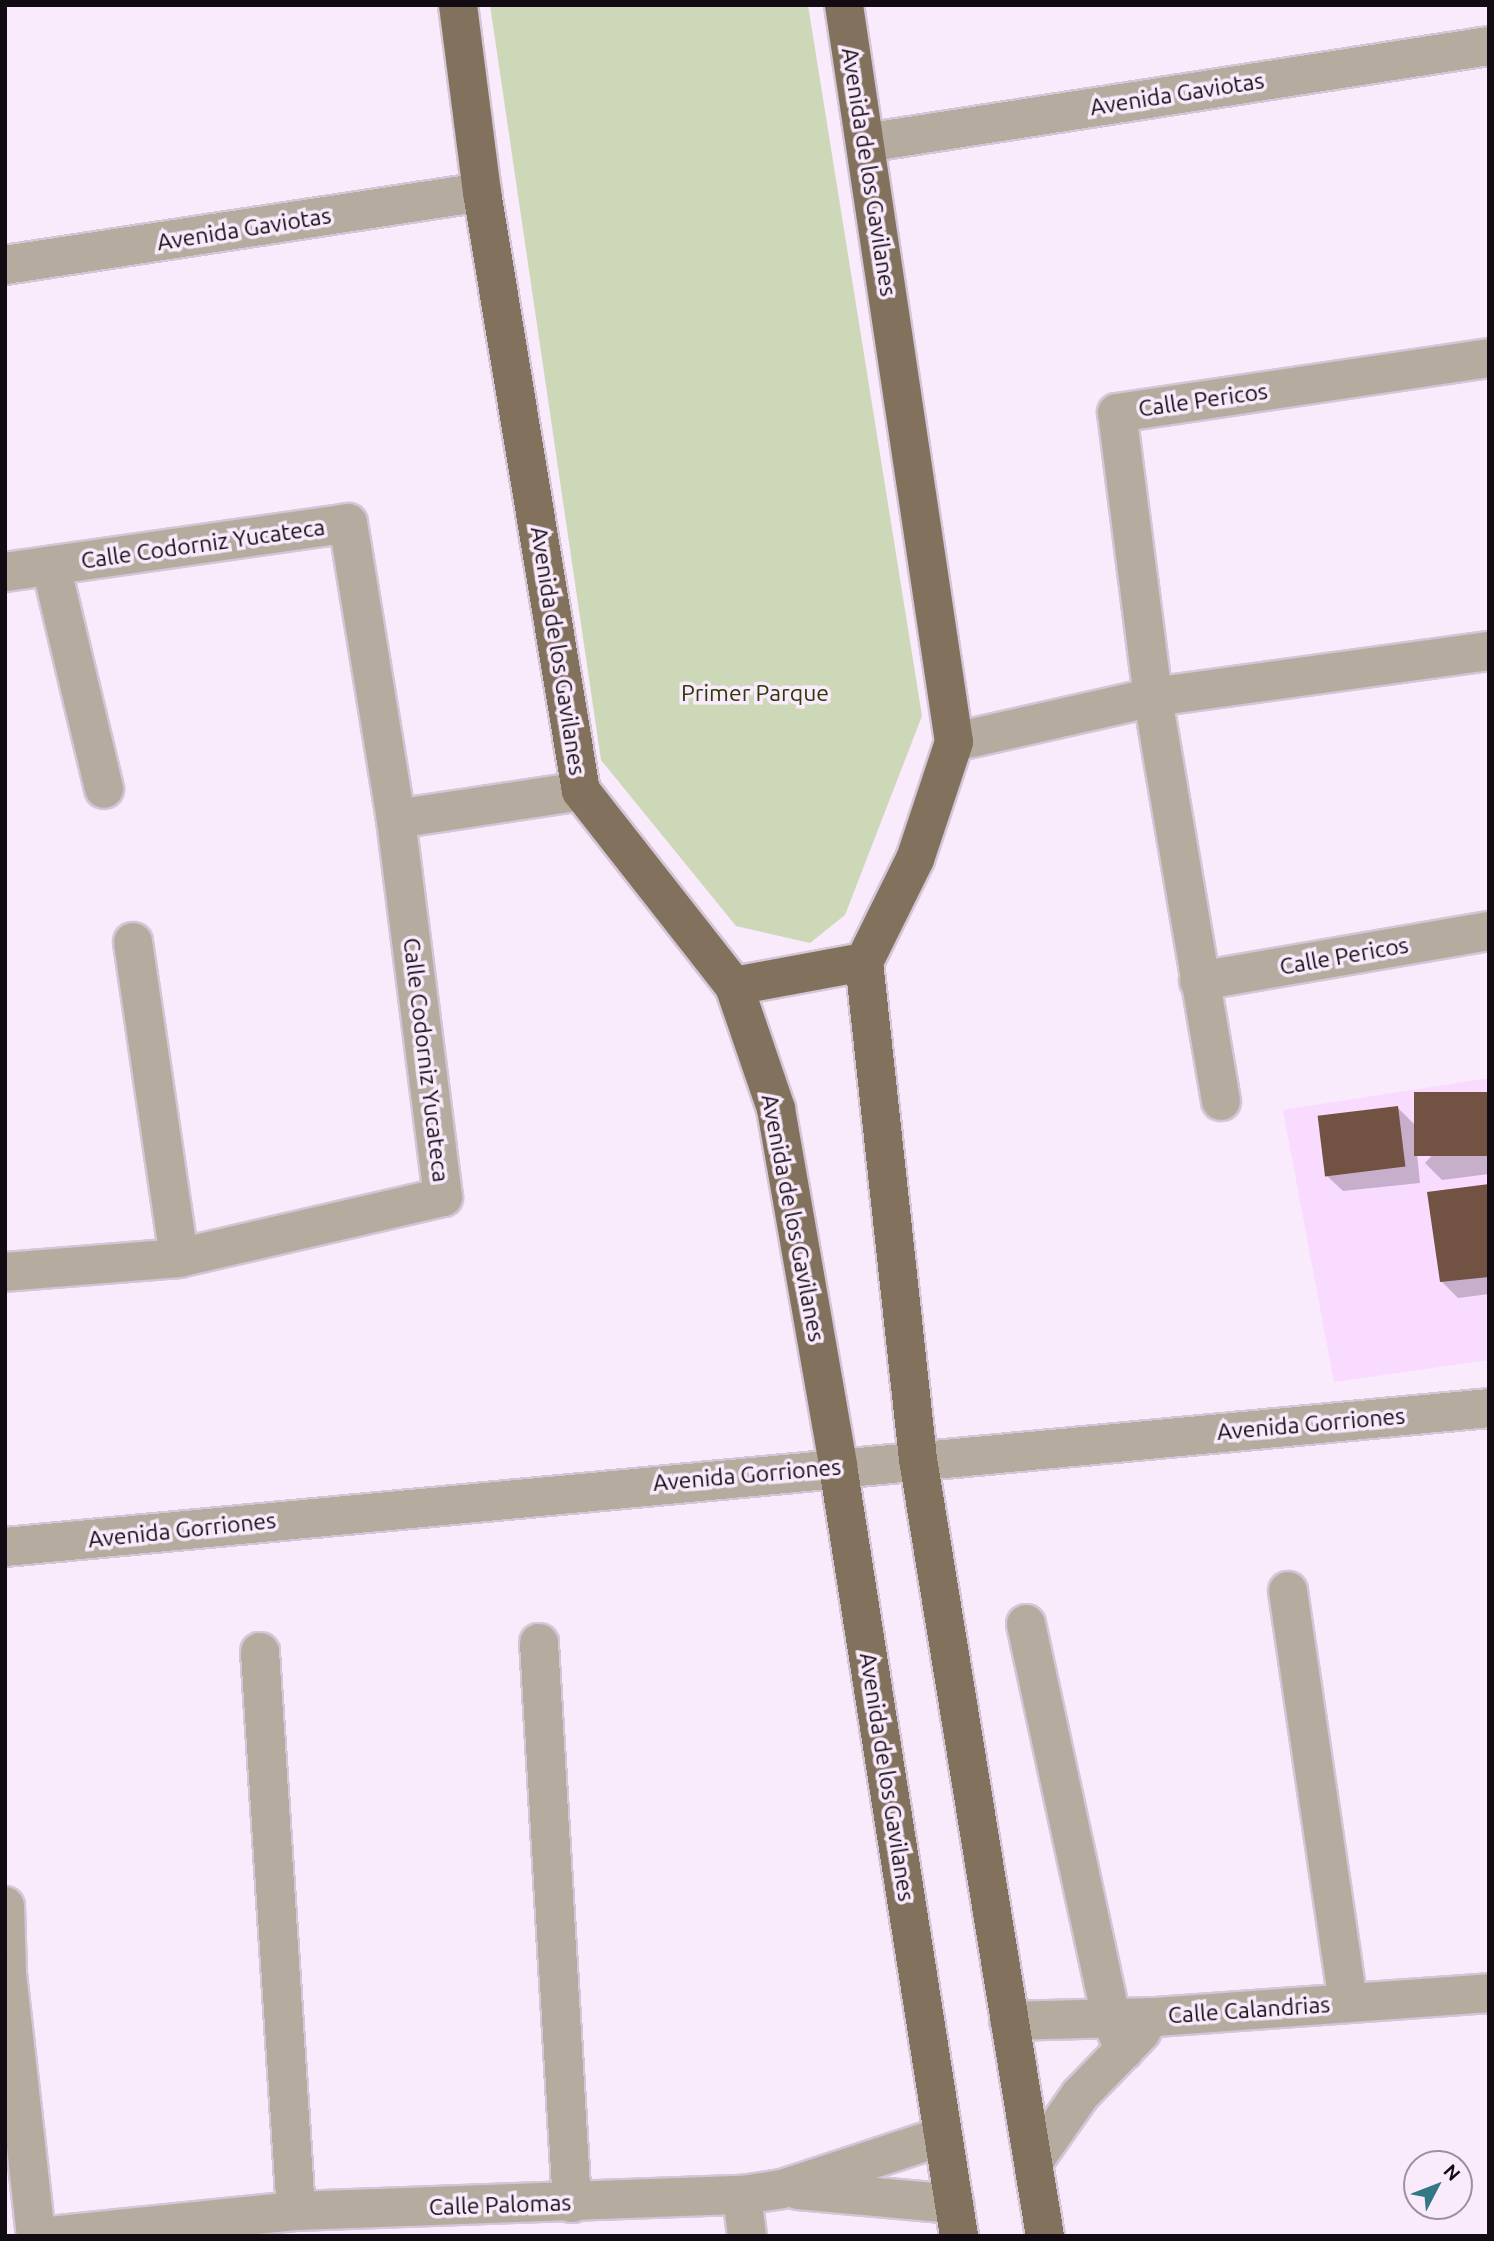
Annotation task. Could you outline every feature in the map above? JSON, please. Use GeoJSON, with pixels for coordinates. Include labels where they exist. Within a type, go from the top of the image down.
{"type":"FeatureCollection","features":[{"type":"Feature","properties":{"kind":"main road","name":"Avenida de los Gavilanes"},"geometry":{"type":"LineString","coordinates":[[458,5],[482,192],[581,791],[734,986],[776,1109],[838,1466],[956,2220]]}},
{"type":"Feature","properties":{"kind":"main road","name":"Avenida de los Gavilanes"},"geometry":{"type":"LineString","coordinates":[[844,5],[954,742],[915,859],[864,962]]}},
{"type":"Feature","properties":{"kind":"main road"},"geometry":{"type":"LineString","coordinates":[[734,986],[864,962],[918,1459],[1045,2236]]}},
{"type":"Feature","properties":{"kind":"street","name":"Avenida Gaviotas"},"geometry":{"type":"LineString","coordinates":[[865,143],[1489,46]]}},
{"type":"Feature","properties":{"kind":"street","name":"Avenida Gaviotas"},"geometry":{"type":"LineString","coordinates":[[5,265],[482,192]]}},
{"type":"Feature","properties":{"kind":"street","name":"Calle Pericos"},"geometry":{"type":"LineString","coordinates":[[1221,1101],[1153,696],[1118,413],[1489,358]]}},
{"type":"Feature","properties":{"kind":"street","name":"Calle Codorniz Yucateca"},"geometry":{"type":"LineString","coordinates":[[5,572],[348,523],[396,819],[443,1197],[178,1258],[5,1272]]}},
{"type":"Feature","properties":{"kind":"street","name":"Calle Codorniz Yucateca"},"geometry":{"type":"LineString","coordinates":[[51,566],[104,789]]}},
{"type":"Feature","properties":{"kind":"street"},"geometry":{"type":"LineString","coordinates":[[954,742],[1153,696],[1489,651]]}},
{"type":"Feature","properties":{"kind":"street"},"geometry":{"type":"LineString","coordinates":[[396,819],[581,791]]}},
{"type":"Feature","properties":{"kind":"street","name":"Calle Pericos"},"geometry":{"type":"LineString","coordinates":[[1199,981],[1489,932]]}},
{"type":"Feature","properties":{"kind":"street"},"geometry":{"type":"LineString","coordinates":[[133,942],[178,1258]]}},
{"type":"Feature","properties":{"kind":"street","name":"Avenida Gorriones"},"geometry":{"type":"LineString","coordinates":[[5,1547],[838,1466],[1489,1408]]}},
{"type":"Feature","properties":{"kind":"street"},"geometry":{"type":"LineString","coordinates":[[1288,1591],[1348,2002]]}},
{"type":"Feature","properties":{"kind":"street"},"geometry":{"type":"LineString","coordinates":[[1009,2021],[1117,2034],[1026,1624]]}},
{"type":"Feature","properties":{"kind":"street"},"geometry":{"type":"LineString","coordinates":[[540,1643],[572,2203]]}},
{"type":"Feature","properties":{"kind":"street"},"geometry":{"type":"LineString","coordinates":[[260,1653],[296,2211]]}},
{"type":"Feature","properties":{"kind":"street"},"geometry":{"type":"LineString","coordinates":[[5,1906],[7,1974],[36,2236]]}},
{"type":"Feature","properties":{"kind":"street","name":"Calle Calandrias"},"geometry":{"type":"LineString","coordinates":[[1034,2161],[1080,2095],[1117,2034],[1156,2017],[1489,1993]]}},
{"type":"Feature","properties":{"kind":"street","name":"Calle Palomas"},"geometry":{"type":"LineString","coordinates":[[49,2236],[296,2211],[743,2195],[782,2189],[943,2136]]}},
{"type":"Feature","properties":{"kind":"street"},"geometry":{"type":"LineString","coordinates":[[782,2189],[956,2220]]}},
{"type":"Feature","properties":{"kind":"street"},"geometry":{"type":"LineString","coordinates":[[743,2195],[747,2236]]}},
{"type":"Feature","properties":{"kind":"shaded area"},"geometry":{"type":"Polygon","coordinates":[[[1489,1078],[1489,1360],[1334,1382],[1283,1110],[1489,1078]]]}},
{"type":"Feature","properties":{"kind":"green space","name":"Primer Parque"},"geometry":{"type":"Polygon","coordinates":[[[490,5],[808,5],[922,716],[845,915],[810,943],[736,926],[601,760],[490,5]]]}},
{"type":"Feature","properties":{"kind":"building"},"geometry":{"type":"Polygon","coordinates":[[[1414,1092],[1489,1092],[1489,1156],[1414,1156],[1414,1092]]]}},
{"type":"Feature","properties":{"kind":"building"},"geometry":{"type":"Polygon","coordinates":[[[1398,1106],[1405,1167],[1325,1176],[1318,1116],[1398,1106]]]}},
{"type":"Feature","properties":{"kind":"building"},"geometry":{"type":"Polygon","coordinates":[[[1489,1184],[1489,1277],[1440,1282],[1427,1192],[1489,1184]]]}}]}
